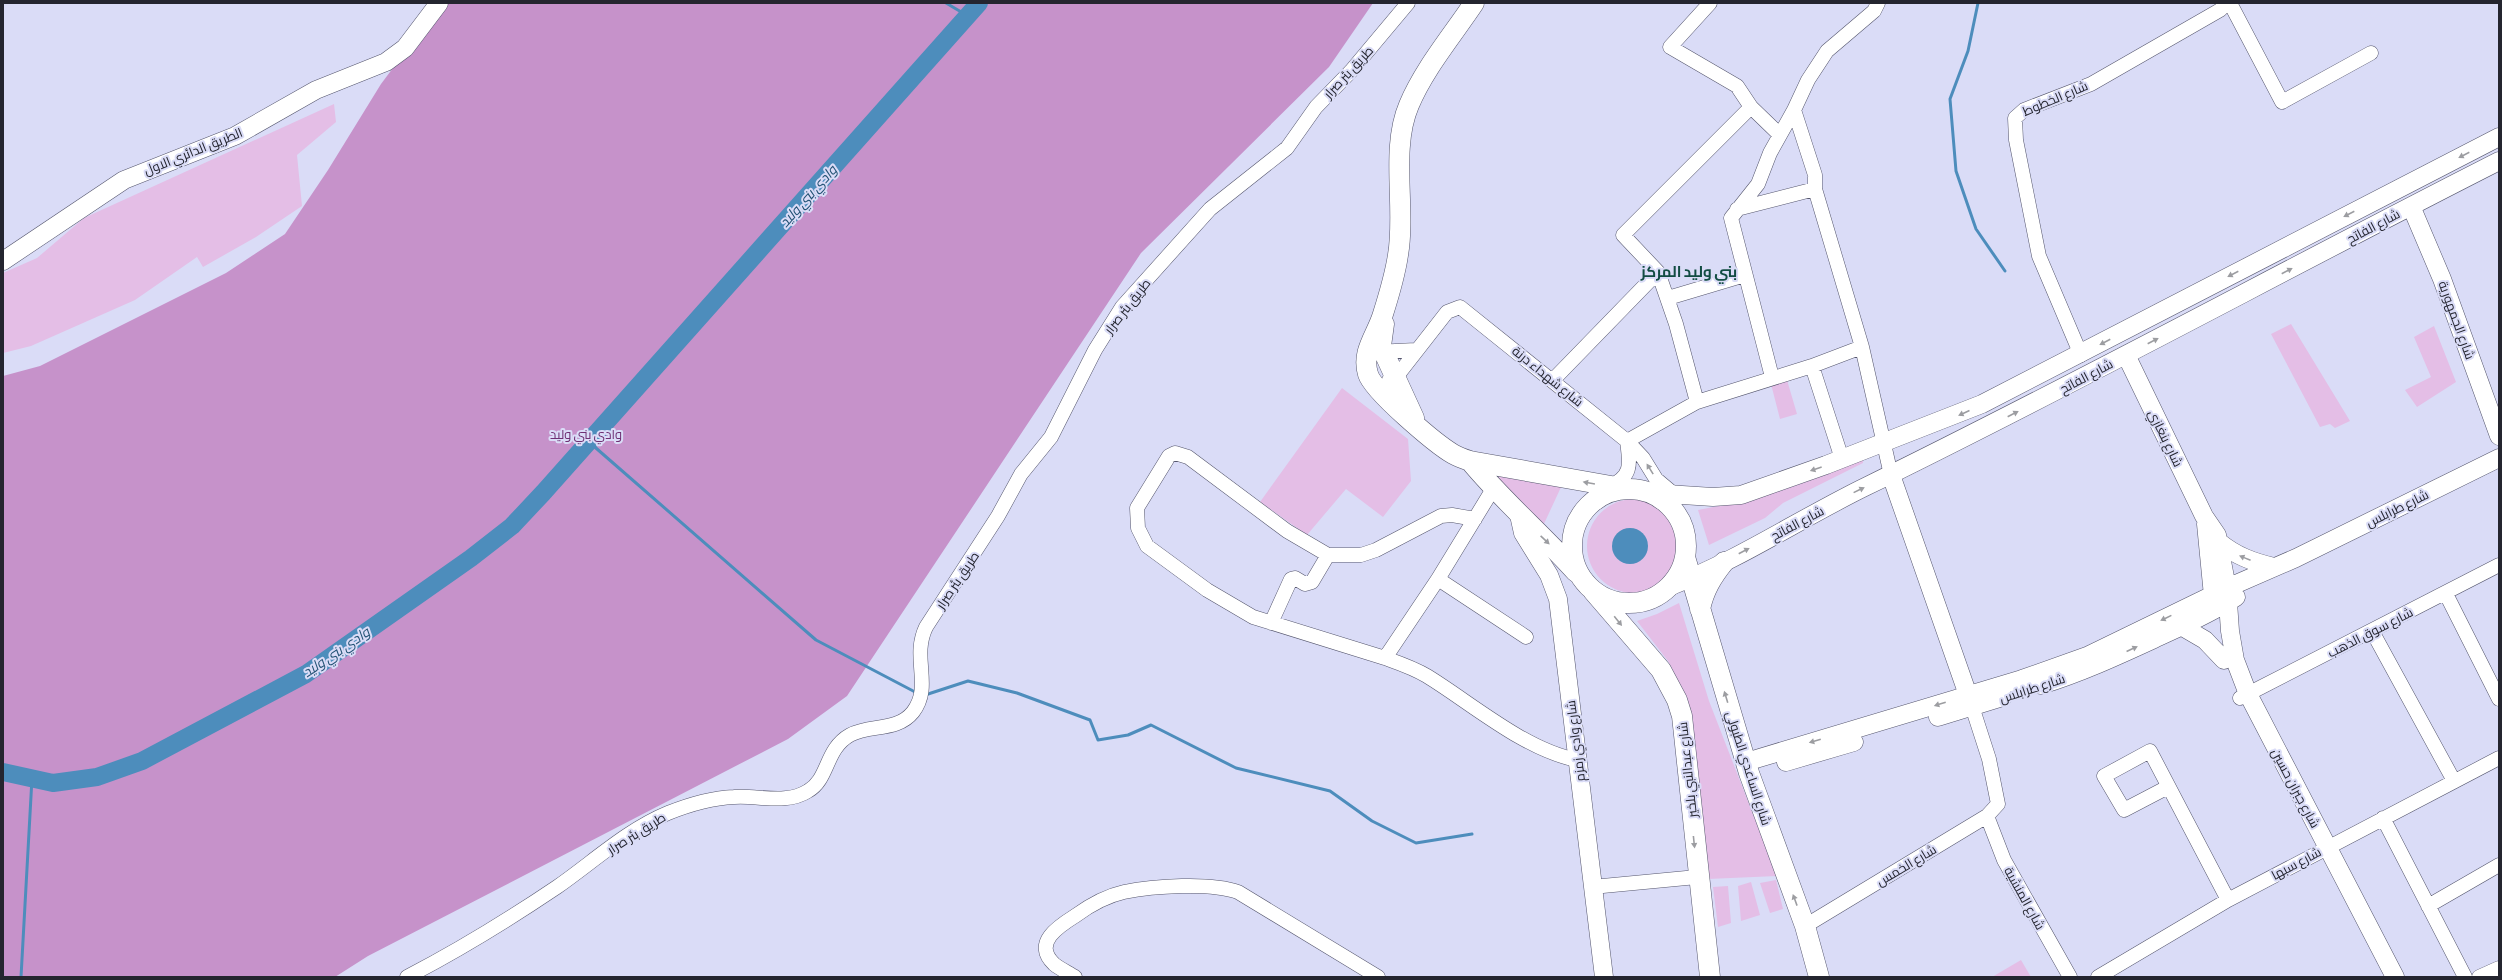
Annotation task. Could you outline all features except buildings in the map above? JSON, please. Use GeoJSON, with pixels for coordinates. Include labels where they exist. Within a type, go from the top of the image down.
{"type":"FeatureCollection","features":[{"type":"Feature","properties":{"kind":"highway"},"geometry":{"type":"LineString","coordinates":[[1470,461],[1492,489],[1558,552],[1593,591],[1613,601],[1630,604],[1646,601],[1661,594],[1671,586],[1681,571],[1686,557],[1686,538],[1680,521],[1670,506],[1651,493],[1470,461],[1454,454],[1422,431],[1376,386],[1367,372],[1375,352],[1398,256],[1401,219],[1402,134],[1408,106],[1420,84],[1474,3]]}},
{"type":"Feature","properties":{"kind":"highway"},"geometry":{"type":"LineString","coordinates":[[1375,352],[1397,376],[1409,409],[1422,431]]}},
{"type":"Feature","properties":{"kind":"highway"},"geometry":{"type":"LineString","coordinates":[[1580,576],[1574,561],[1572,547],[1576,525],[1581,515],[1601,497],[1618,488]]}},
{"type":"Feature","properties":{"kind":"highway","name":"شارع الساعدي الطبولي"},"geometry":{"type":"LineString","coordinates":[[1686,557],[1690,578],[1747,767],[1805,926],[1819,977]]}},
{"type":"Feature","properties":{"kind":"highway"},"geometry":{"type":"LineString","coordinates":[[1700,609],[1710,579],[1724,562]]}},
{"type":"Feature","properties":{"kind":"highway","name":"شارع عبدالنبي بلخير"},"geometry":{"type":"LineString","coordinates":[[1593,591],[1662,670],[1677,700],[1682,716],[1697,876],[1710,977]]}},
{"type":"Feature","properties":{"kind":"main road","name":"الطريق الدائري الاول"},"geometry":{"type":"LineString","coordinates":[[3,262],[124,180],[235,136],[316,90],[386,62],[405,48],[439,3]]}},
{"type":"Feature","properties":{"kind":"main road","name":"شارع الفاتح"},"geometry":{"type":"LineString","coordinates":[[1651,493],[1675,495],[1741,495],[1842,459],[1982,404],[2081,355],[2499,137]]}},
{"type":"Feature","properties":{"kind":"main road","name":"شارع الفاتح"},"geometry":{"type":"LineString","coordinates":[[1671,586],[1724,562],[1891,475],[1990,426],[2499,161]]}},
{"type":"Feature","properties":{"kind":"main road","name":"شارع الجمهورية"},"geometry":{"type":"LineString","coordinates":[[2411,206],[2442,279],[2499,436]]}},
{"type":"Feature","properties":{"kind":"main road","name":"شارع بنغازي"},"geometry":{"type":"LineString","coordinates":[[2126,355],[2206,520]]}},
{"type":"Feature","properties":{"kind":"main road"},"geometry":{"type":"LineString","coordinates":[[1982,404],[1990,426]]}},
{"type":"Feature","properties":{"kind":"main road","name":"شارع طرابلس"},"geometry":{"type":"LineString","coordinates":[[1747,767],[1971,701],[2068,677],[2181,626],[2221,599],[2274,567],[2296,558],[2499,458]]}},
{"type":"Feature","properties":{"kind":"main road"},"geometry":{"type":"LineString","coordinates":[[1891,475],[1971,701]]}},
{"type":"Feature","properties":{"kind":"main road","name":"شارع وادي زمزم"},"geometry":{"type":"LineString","coordinates":[[1519,515],[1523,533],[1549,575],[1558,599],[1604,977]]}},
{"type":"Feature","properties":{"kind":"main road"},"geometry":{"type":"LineString","coordinates":[[2206,520],[2217,535],[2219,542],[2224,660]]}},
{"type":"Feature","properties":{"kind":"main road"},"geometry":{"type":"LineString","coordinates":[[2206,520],[2210,575],[2221,599],[2229,622],[2235,660],[2244,696]]}},
{"type":"Feature","properties":{"kind":"main road"},"geometry":{"type":"LineString","coordinates":[[2219,542],[2233,553],[2246,559],[2274,567]]}},
{"type":"Feature","properties":{"kind":"main road","name":"شارع طرابلس"},"geometry":{"type":"LineString","coordinates":[[1971,701],[2087,656],[2195,604],[2221,599],[2252,586],[2296,558]]}},
{"type":"Feature","properties":{"kind":"main road"},"geometry":{"type":"LineString","coordinates":[[2195,604],[2204,590],[2210,575]]}},
{"type":"Feature","properties":{"kind":"main road"},"geometry":{"type":"LineString","coordinates":[[2229,622],[2252,586]]}},
{"type":"Feature","properties":{"kind":"main road"},"geometry":{"type":"LineString","coordinates":[[2181,626],[2205,640],[2224,660],[2244,696]]}},
{"type":"Feature","properties":{"kind":"main road","name":"شارع جبران حسين"},"geometry":{"type":"LineString","coordinates":[[2244,696],[2249,715],[2279,756],[2395,977]]}},
{"type":"Feature","properties":{"kind":"street","name":"طريق بئر صرار"},"geometry":{"type":"LineString","coordinates":[[407,977],[460,950],[556,887],[654,819],[717,799],[735,796],[795,797],[808,791],[819,782],[832,751],[841,741],[852,734],[900,724],[912,713],[923,695],[919,652],[921,637],[926,627],[998,516],[1022,474],[1051,438],[1095,350],[1122,307],[1210,209],[1287,148],[1316,107],[1351,71],[1408,3]]}},
{"type":"Feature","properties":{"kind":"street"},"geometry":{"type":"LineString","coordinates":[[1710,3],[1670,47],[1737,86],[1751,107],[1780,135]]}},
{"type":"Feature","properties":{"kind":"street"},"geometry":{"type":"LineString","coordinates":[[1772,377],[1731,218],[1758,184],[1770,153],[1794,110],[1808,80],[1827,51],[1874,11],[1878,3]]}},
{"type":"Feature","properties":{"kind":"street"},"geometry":{"type":"LineString","coordinates":[[2228,3],[2282,102],[2371,53]]}},
{"type":"Feature","properties":{"kind":"street","name":"شارع الخطوط"},"geometry":{"type":"LineString","coordinates":[[2081,355],[2039,256],[2016,140],[2015,118],[2024,110],[2090,84],[2220,10],[2228,3]]}},
{"type":"Feature","properties":{"kind":"street"},"geometry":{"type":"LineString","coordinates":[[1697,402],[1668,298],[1658,272],[1623,235],[1751,107]]}},
{"type":"Feature","properties":{"kind":"street"},"geometry":{"type":"LineString","coordinates":[[1794,110],[1815,175],[1815,189],[1862,347],[1885,442],[1891,475]]}},
{"type":"Feature","properties":{"kind":"street"},"geometry":{"type":"LineString","coordinates":[[1737,209],[1815,189]]}},
{"type":"Feature","properties":{"kind":"street"},"geometry":{"type":"LineString","coordinates":[[1553,380],[1658,272]]}},
{"type":"Feature","properties":{"kind":"street"},"geometry":{"type":"LineString","coordinates":[[1668,298],[1745,275]]}},
{"type":"Feature","properties":{"kind":"street","name":"شارع شهداء درنة"},"geometry":{"type":"LineString","coordinates":[[1416,350],[1448,312],[1460,307],[1628,440],[1643,458],[1656,479],[1675,495]]}},
{"type":"Feature","properties":{"kind":"street"},"geometry":{"type":"LineString","coordinates":[[1618,488],[1628,472],[1628,440],[1697,402],[1772,377],[1812,366],[1862,347]]}},
{"type":"Feature","properties":{"kind":"street"},"geometry":{"type":"LineString","coordinates":[[1375,352],[1416,350]]}},
{"type":"Feature","properties":{"kind":"street"},"geometry":{"type":"LineString","coordinates":[[1376,386],[1397,376],[1416,350]]}},
{"type":"Feature","properties":{"kind":"street"},"geometry":{"type":"LineString","coordinates":[[1812,366],[1842,459]]}},
{"type":"Feature","properties":{"kind":"street"},"geometry":{"type":"LineString","coordinates":[[1475,519],[1452,514],[1441,516],[1376,550],[1361,555],[1328,555],[1287,531],[1188,457],[1175,453],[1169,456],[1137,508],[1136,519],[1144,542],[1147,546],[1226,603],[1253,617],[1385,658],[1426,675],[1487,717],[1540,747],[1577,760]]}},
{"type":"Feature","properties":{"kind":"street"},"geometry":{"type":"LineString","coordinates":[[1385,658],[1438,579],[1492,489]]}},
{"type":"Feature","properties":{"kind":"street"},"geometry":{"type":"LineString","coordinates":[[1271,623],[1291,579],[1295,578],[1305,584],[1312,582],[1328,555]]}},
{"type":"Feature","properties":{"kind":"street","name":"شارع سوق الذهب"},"geometry":{"type":"LineString","coordinates":[[2244,696],[2446,594],[2499,565]]}},
{"type":"Feature","properties":{"kind":"street"},"geometry":{"type":"LineString","coordinates":[[1438,579],[1526,637]]}},
{"type":"Feature","properties":{"kind":"street"},"geometry":{"type":"LineString","coordinates":[[2446,594],[2499,698]]}},
{"type":"Feature","properties":{"kind":"street"},"geometry":{"type":"LineString","coordinates":[[2372,631],[2454,781]]}},
{"type":"Feature","properties":{"kind":"street","name":"شارع الخمس"},"geometry":{"type":"LineString","coordinates":[[1805,926],[1987,816],[1998,804],[1971,701]]}},
{"type":"Feature","properties":{"kind":"street"},"geometry":{"type":"LineString","coordinates":[[2168,787],[2124,810],[2104,776],[2150,751],[2228,900]]}},
{"type":"Feature","properties":{"kind":"street","name":"شارع سبها"},"geometry":{"type":"LineString","coordinates":[[2098,977],[2228,900],[2499,758]]}},
{"type":"Feature","properties":{"kind":"street","name":"شارع المنشية"},"geometry":{"type":"LineString","coordinates":[[1987,816],[2004,860],[2070,977]]}},
{"type":"Feature","properties":{"kind":"street"},"geometry":{"type":"LineString","coordinates":[[2383,818],[2465,977]]}},
{"type":"Feature","properties":{"kind":"street"},"geometry":{"type":"LineString","coordinates":[[2428,906],[2499,865]]}},
{"type":"Feature","properties":{"kind":"street"},"geometry":{"type":"LineString","coordinates":[[1592,887],[1697,876]]}},
{"type":"Feature","properties":{"kind":"street"},"geometry":{"type":"LineString","coordinates":[[1075,977],[1054,964],[1047,950],[1047,939],[1054,930],[1086,908],[1104,898],[1123,892],[1148,889],[1216,887],[1238,892],[1378,977]]}},
{"type":"Feature","properties":{"kind":"street"},"geometry":{"type":"LineString","coordinates":[[2479,977],[2499,968]]}},
{"type":"Feature","properties":{"kind":"shaded area"},"geometry":{"type":"Polygon","coordinates":[[[334,104],[336,122],[297,155],[302,206],[256,237],[203,267],[197,257],[135,300],[31,346],[3,353],[3,273],[37,258],[84,218],[334,104]]]}},
{"type":"Feature","properties":{"kind":"shaded area"},"geometry":{"type":"Polygon","coordinates":[[[2291,324],[2350,421],[2335,428],[2330,424],[2320,427],[2271,334],[2291,324]]]}},
{"type":"Feature","properties":{"kind":"shaded area"},"geometry":{"type":"Polygon","coordinates":[[[2434,326],[2456,382],[2417,407],[2405,390],[2431,377],[2414,337],[2434,326]]]}},
{"type":"Feature","properties":{"kind":"shaded area"},"geometry":{"type":"Polygon","coordinates":[[[1787,380],[1797,414],[1780,419],[1771,384],[1787,380]]]}},
{"type":"Feature","properties":{"kind":"shaded area"},"geometry":{"type":"Polygon","coordinates":[[[1342,388],[1408,439],[1411,481],[1383,517],[1346,489],[1307,535],[1260,502],[1342,388]]]}},
{"type":"Feature","properties":{"kind":"shaded area"},"geometry":{"type":"Polygon","coordinates":[[[1863,458],[1863,463],[1783,503],[1765,518],[1709,545],[1698,510],[1744,501],[1863,458]]]}},
{"type":"Feature","properties":{"kind":"shaded area"},"geometry":{"type":"Polygon","coordinates":[[[1493,475],[1562,485],[1543,526],[1493,475]]]}},
{"type":"Feature","properties":{"kind":"shaded area"},"geometry":{"type":"Polygon","coordinates":[[[1634,499],[1652,503],[1667,513],[1677,528],[1681,546],[1677,564],[1667,579],[1652,589],[1634,593],[1616,589],[1601,579],[1591,564],[1587,546],[1591,528],[1601,513],[1616,503],[1634,499]]]}},
{"type":"Feature","properties":{"kind":"shaded area"},"geometry":{"type":"Polygon","coordinates":[[[1679,603],[1709,701],[1777,876],[1708,879],[1682,689],[1668,661],[1637,621],[1657,614],[1679,603]]]}},
{"type":"Feature","properties":{"kind":"shaded area"},"geometry":{"type":"Polygon","coordinates":[[[1776,880],[1783,909],[1770,913],[1760,883],[1776,880]]]}},
{"type":"Feature","properties":{"kind":"shaded area"},"geometry":{"type":"Polygon","coordinates":[[[1751,882],[1760,915],[1741,921],[1738,886],[1751,882]]]}},
{"type":"Feature","properties":{"kind":"shaded area"},"geometry":{"type":"Polygon","coordinates":[[[1728,886],[1731,923],[1718,927],[1713,887],[1728,886]]]}},
{"type":"Feature","properties":{"kind":"shaded area"},"geometry":{"type":"Polygon","coordinates":[[[2021,960],[2031,977],[1992,977],[2021,960]]]}},
{"type":"Feature","properties":{"kind":"green space","name":"وادي بني وليد"},"geometry":{"type":"Polygon","coordinates":[[[435,3],[1373,3],[1329,67],[1141,253],[847,696],[788,739],[368,956],[335,977],[3,977],[3,376],[40,366],[226,273],[285,234],[328,170],[381,84],[426,24],[435,3]]]}},
{"type":"Feature","properties":{"kind":"water"},"geometry":{"type":"Polygon","coordinates":[[[1634,528],[1643,533],[1647,539],[1647,553],[1643,559],[1634,564],[1626,564],[1617,559],[1613,553],[1612,542],[1617,533],[1623,529],[1634,528]]]}},
{"type":"Feature","properties":{"kind":"waterway"},"geometry":{"type":"LineString","coordinates":[[946,3],[968,16]]}},
{"type":"Feature","properties":{"kind":"waterway","name":"وادي بني وليد"},"geometry":{"type":"LineString","coordinates":[[3,772],[53,783],[97,777],[142,761],[306,674],[471,558],[512,526],[979,3]]}},
{"type":"Feature","properties":{"kind":"waterway"},"geometry":{"type":"LineString","coordinates":[[1978,3],[1968,51],[1950,99],[1956,171],[1976,229],[2005,271]]}},
{"type":"Feature","properties":{"kind":"waterway"},"geometry":{"type":"LineString","coordinates":[[589,442],[816,640],[917,693]]}},
{"type":"Feature","properties":{"kind":"waterway"},"geometry":{"type":"LineString","coordinates":[[925,695],[968,681],[1017,693],[1090,720],[1098,740],[1128,735],[1151,725],[1236,768],[1330,791],[1372,821],[1416,843],[1472,834]]}},
{"type":"Feature","properties":{"kind":"waterway"},"geometry":{"type":"LineString","coordinates":[[21,977],[32,778]]}},
{"type":"Feature","properties":{"kind":"district","name":"بني وليد المركز"},"geometry":{"type":"Point","coordinates":[1689,272]}}]}
